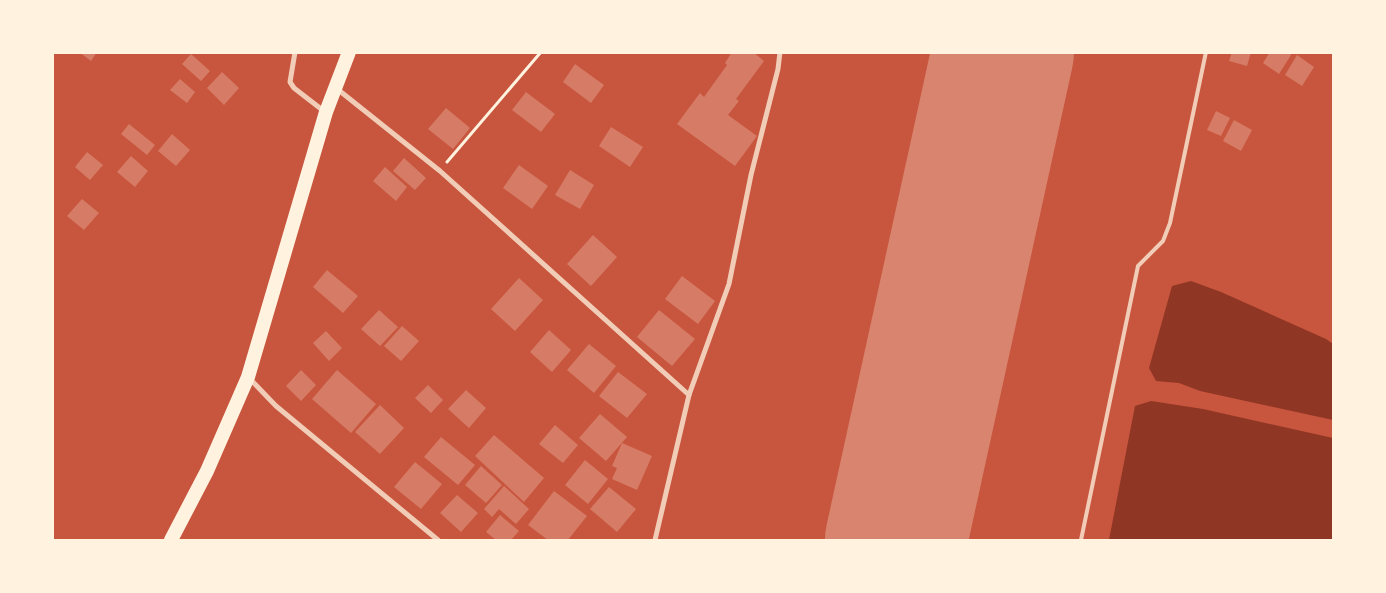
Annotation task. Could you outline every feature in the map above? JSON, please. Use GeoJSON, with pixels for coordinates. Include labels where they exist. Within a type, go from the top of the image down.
{"type":"FeatureCollection","features":[{"type":"Feature","properties":{"kind":"highway"},"geometry":{"type":"LineString","coordinates":[[172,540],[206,471],[248,377],[326,112],[349,52]]}},
{"type":"Feature","properties":{"kind":"street"},"geometry":{"type":"LineString","coordinates":[[295,52],[290,82],[294,88],[326,112]]}},
{"type":"Feature","properties":{"kind":"street"},"geometry":{"type":"LineString","coordinates":[[655,540],[690,395],[729,284],[751,175],[778,69],[780,52]]}},
{"type":"Feature","properties":{"kind":"street"},"geometry":{"type":"LineString","coordinates":[[336,88],[440,171],[690,395]]}},
{"type":"Feature","properties":{"kind":"street"},"geometry":{"type":"LineString","coordinates":[[248,377],[276,406],[438,540]]}},
{"type":"Feature","properties":{"kind":"lane"},"geometry":{"type":"LineString","coordinates":[[1081,540],[1138,266],[1163,241],[1170,223],[1206,52]]}},
{"type":"Feature","properties":{"kind":"path"},"geometry":{"type":"LineString","coordinates":[[440,171],[541,52]]}},
{"type":"Feature","properties":{"kind":"shaded area"},"geometry":{"type":"Polygon","coordinates":[[[1191,281],[1221,292],[1326,339],[1333,344],[1333,420],[1200,391],[1179,383],[1156,381],[1149,368],[1172,286],[1191,281]]]}},
{"type":"Feature","properties":{"kind":"shaded area"},"geometry":{"type":"Polygon","coordinates":[[[1151,401],[1203,409],[1333,438],[1333,540],[1109,540],[1135,406],[1151,401]]]}},
{"type":"Feature","properties":{"kind":"building"},"geometry":{"type":"Polygon","coordinates":[[[79,52],[97,52],[91,61],[79,52]]]}},
{"type":"Feature","properties":{"kind":"building"},"geometry":{"type":"Polygon","coordinates":[[[732,52],[753,52],[764,61],[736,99],[739,101],[728,115],[757,136],[735,166],[677,124],[700,93],[704,97],[727,65],[725,63],[732,52]]]}},
{"type":"Feature","properties":{"kind":"building"},"geometry":{"type":"Polygon","coordinates":[[[1232,52],[1251,52],[1247,66],[1229,61],[1232,52]]]}},
{"type":"Feature","properties":{"kind":"building"},"geometry":{"type":"Polygon","coordinates":[[[1270,52],[1288,52],[1291,55],[1279,74],[1263,63],[1270,52]]]}},
{"type":"Feature","properties":{"kind":"building"},"geometry":{"type":"Polygon","coordinates":[[[191,54],[210,71],[201,81],[182,64],[191,54]]]}},
{"type":"Feature","properties":{"kind":"building"},"geometry":{"type":"Polygon","coordinates":[[[1297,55],[1314,67],[1302,86],[1285,75],[1297,55]]]}},
{"type":"Feature","properties":{"kind":"building"},"geometry":{"type":"Polygon","coordinates":[[[575,64],[604,85],[591,103],[563,82],[575,64]]]}},
{"type":"Feature","properties":{"kind":"building"},"geometry":{"type":"Polygon","coordinates":[[[222,72],[239,88],[224,105],[207,88],[222,72]]]}},
{"type":"Feature","properties":{"kind":"building"},"geometry":{"type":"Polygon","coordinates":[[[180,79],[195,92],[187,103],[170,90],[180,79]]]}},
{"type":"Feature","properties":{"kind":"building"},"geometry":{"type":"Polygon","coordinates":[[[526,92],[555,114],[541,132],[512,110],[526,92]]]}},
{"type":"Feature","properties":{"kind":"building"},"geometry":{"type":"Polygon","coordinates":[[[446,108],[470,128],[453,149],[428,129],[446,108]]]}},
{"type":"Feature","properties":{"kind":"building"},"geometry":{"type":"Polygon","coordinates":[[[1216,111],[1230,118],[1221,136],[1207,130],[1216,111]]]}},
{"type":"Feature","properties":{"kind":"building"},"geometry":{"type":"Polygon","coordinates":[[[1234,120],[1252,130],[1241,151],[1223,141],[1234,120]]]}},
{"type":"Feature","properties":{"kind":"building"},"geometry":{"type":"Polygon","coordinates":[[[129,124],[155,145],[147,155],[121,134],[129,124]]]}},
{"type":"Feature","properties":{"kind":"building"},"geometry":{"type":"Polygon","coordinates":[[[611,127],[643,147],[630,167],[599,146],[611,127]]]}},
{"type":"Feature","properties":{"kind":"building"},"geometry":{"type":"Polygon","coordinates":[[[172,134],[190,150],[176,166],[158,151],[172,134]]]}},
{"type":"Feature","properties":{"kind":"building"},"geometry":{"type":"Polygon","coordinates":[[[87,152],[103,165],[90,180],[75,167],[87,152]]]}},
{"type":"Feature","properties":{"kind":"building"},"geometry":{"type":"Polygon","coordinates":[[[131,156],[148,171],[135,187],[117,172],[131,156]]]}},
{"type":"Feature","properties":{"kind":"building"},"geometry":{"type":"Polygon","coordinates":[[[404,158],[426,178],[415,190],[393,171],[404,158]]]}},
{"type":"Feature","properties":{"kind":"building"},"geometry":{"type":"Polygon","coordinates":[[[519,165],[548,186],[532,209],[503,188],[519,165]]]}},
{"type":"Feature","properties":{"kind":"building"},"geometry":{"type":"Polygon","coordinates":[[[385,167],[407,187],[396,201],[373,181],[385,167]]]}},
{"type":"Feature","properties":{"kind":"building"},"geometry":{"type":"Polygon","coordinates":[[[570,170],[594,185],[580,209],[555,195],[570,170]]]}},
{"type":"Feature","properties":{"kind":"building"},"geometry":{"type":"Polygon","coordinates":[[[82,199],[99,213],[84,230],[67,216],[82,199]]]}},
{"type":"Feature","properties":{"kind":"building"},"geometry":{"type":"Polygon","coordinates":[[[593,235],[617,257],[591,286],[567,264],[593,235]]]}},
{"type":"Feature","properties":{"kind":"building"},"geometry":{"type":"Polygon","coordinates":[[[327,270],[358,296],[343,313],[313,287],[327,270]]]}},
{"type":"Feature","properties":{"kind":"building"},"geometry":{"type":"Polygon","coordinates":[[[682,276],[715,301],[698,324],[665,299],[682,276]]]}},
{"type":"Feature","properties":{"kind":"building"},"geometry":{"type":"Polygon","coordinates":[[[519,278],[543,300],[515,331],[491,309],[519,278]]]}},
{"type":"Feature","properties":{"kind":"building"},"geometry":{"type":"Polygon","coordinates":[[[379,310],[398,327],[380,346],[361,329],[379,310]]]}},
{"type":"Feature","properties":{"kind":"building"},"geometry":{"type":"Polygon","coordinates":[[[659,310],[695,339],[672,366],[637,337],[659,310]]]}},
{"type":"Feature","properties":{"kind":"building"},"geometry":{"type":"Polygon","coordinates":[[[402,326],[419,341],[401,361],[384,346],[402,326]]]}},
{"type":"Feature","properties":{"kind":"building"},"geometry":{"type":"Polygon","coordinates":[[[549,330],[571,350],[552,372],[530,352],[549,330]]]}},
{"type":"Feature","properties":{"kind":"building"},"geometry":{"type":"Polygon","coordinates":[[[326,331],[342,348],[329,361],[313,343],[326,331]]]}},
{"type":"Feature","properties":{"kind":"building"},"geometry":{"type":"Polygon","coordinates":[[[589,344],[616,366],[594,393],[567,370],[589,344]]]}},
{"type":"Feature","properties":{"kind":"building"},"geometry":{"type":"Polygon","coordinates":[[[301,370],[316,385],[301,401],[286,386],[301,370]]]}},
{"type":"Feature","properties":{"kind":"building"},"geometry":{"type":"Polygon","coordinates":[[[337,370],[376,404],[351,433],[312,399],[337,370]]]}},
{"type":"Feature","properties":{"kind":"building"},"geometry":{"type":"Polygon","coordinates":[[[618,372],[647,394],[627,418],[599,396],[618,372]]]}},
{"type":"Feature","properties":{"kind":"building"},"geometry":{"type":"Polygon","coordinates":[[[428,385],[443,400],[431,413],[415,398],[428,385]]]}},
{"type":"Feature","properties":{"kind":"building"},"geometry":{"type":"Polygon","coordinates":[[[466,390],[486,408],[469,428],[448,409],[466,390]]]}},
{"type":"Feature","properties":{"kind":"building"},"geometry":{"type":"Polygon","coordinates":[[[380,405],[404,428],[380,454],[355,432],[380,405]]]}},
{"type":"Feature","properties":{"kind":"building"},"geometry":{"type":"Polygon","coordinates":[[[600,414],[627,437],[606,461],[579,438],[600,414]]]}},
{"type":"Feature","properties":{"kind":"building"},"geometry":{"type":"Polygon","coordinates":[[[555,425],[578,445],[563,463],[539,444],[555,425]]]}},
{"type":"Feature","properties":{"kind":"building"},"geometry":{"type":"Polygon","coordinates":[[[494,435],[544,478],[524,502],[475,456],[494,435]]]}},
{"type":"Feature","properties":{"kind":"building"},"geometry":{"type":"Polygon","coordinates":[[[441,437],[475,465],[458,485],[424,457],[441,437]]]}},
{"type":"Feature","properties":{"kind":"building"},"geometry":{"type":"Polygon","coordinates":[[[622,443],[652,456],[637,490],[612,479],[617,468],[612,466],[622,443]]]}},
{"type":"Feature","properties":{"kind":"building"},"geometry":{"type":"Polygon","coordinates":[[[585,460],[608,479],[588,504],[565,485],[585,460]]]}},
{"type":"Feature","properties":{"kind":"building"},"geometry":{"type":"Polygon","coordinates":[[[415,462],[442,484],[421,509],[394,487],[415,462]]]}},
{"type":"Feature","properties":{"kind":"building"},"geometry":{"type":"Polygon","coordinates":[[[481,466],[502,485],[486,503],[465,485],[481,466]]]}},
{"type":"Feature","properties":{"kind":"building"},"geometry":{"type":"Polygon","coordinates":[[[504,486],[529,509],[516,524],[499,509],[492,517],[484,509],[504,486]]]}},
{"type":"Feature","properties":{"kind":"building"},"geometry":{"type":"Polygon","coordinates":[[[609,487],[636,509],[617,532],[590,509],[609,487]]]}},
{"type":"Feature","properties":{"kind":"building"},"geometry":{"type":"Polygon","coordinates":[[[554,491],[587,516],[568,540],[548,540],[528,525],[554,491]]]}},
{"type":"Feature","properties":{"kind":"building"},"geometry":{"type":"Polygon","coordinates":[[[457,495],[478,513],[461,532],[440,513],[457,495]]]}},
{"type":"Feature","properties":{"kind":"building"},"geometry":{"type":"Polygon","coordinates":[[[500,515],[519,531],[511,540],[496,540],[486,532],[500,515]]]}},
{"type":"Feature","properties":{"kind":"runway"},"geometry":{"type":"LineString","coordinates":[[896,540],[1003,52]]}}]}
